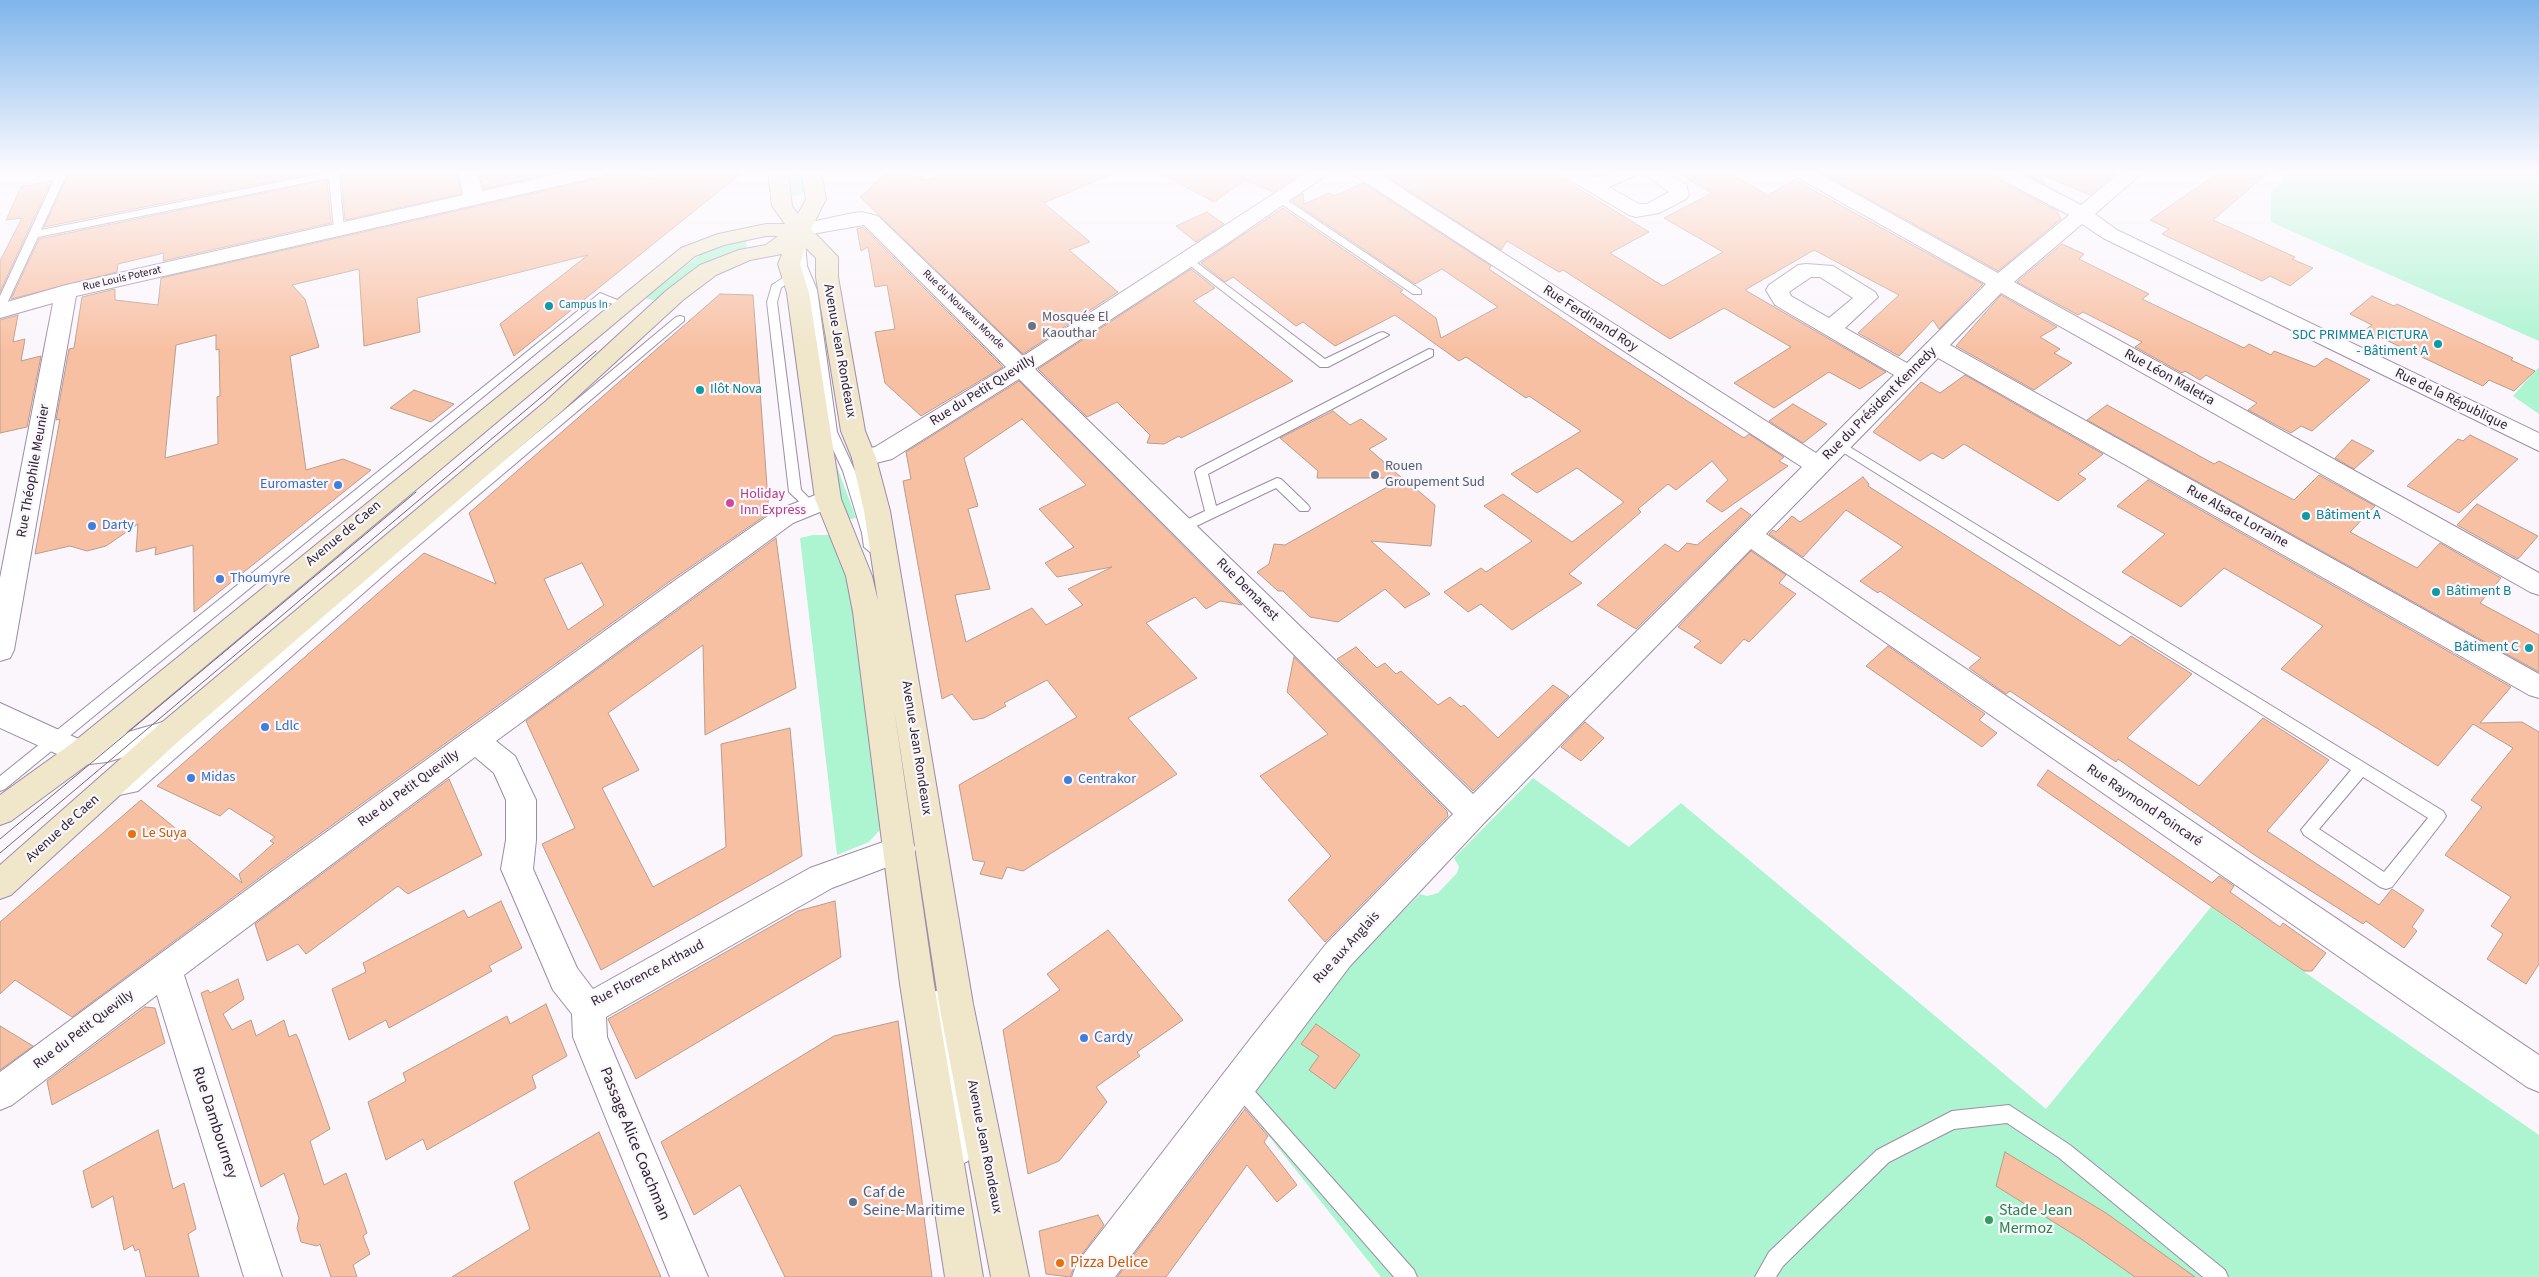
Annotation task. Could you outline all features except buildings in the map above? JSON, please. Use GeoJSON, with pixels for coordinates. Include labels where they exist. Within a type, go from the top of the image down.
{"type":"FeatureCollection","features":[{"type":"Feature","properties":{"kind":"main road","name":"Avenue de Caen"},"geometry":{"type":"LineString","coordinates":[[0,812],[80,753],[425,468],[522,374],[610,305],[688,252],[718,240],[763,231]]}},
{"type":"Feature","properties":{"kind":"main road","name":"Avenue de Caen"},"geometry":{"type":"LineString","coordinates":[[0,885],[170,732],[278,650],[572,400],[650,319],[708,270],[746,254],[772,251],[799,231]]}},
{"type":"Feature","properties":{"kind":"main road","name":"Avenue Jean Rondeaux"},"geometry":{"type":"LineString","coordinates":[[800,231],[789,264],[798,293],[819,502],[861,585],[906,839],[917,984],[964,1277]]}},
{"type":"Feature","properties":{"kind":"main road","name":"Avenue Jean Rondeaux"},"geometry":{"type":"LineString","coordinates":[[801,231],[827,256],[827,277],[852,431],[864,458],[877,511],[956,1004],[1010,1277]]}},
{"type":"Feature","properties":{"kind":"main road"},"geometry":{"type":"LineString","coordinates":[[610,305],[650,319]]}},
{"type":"Feature","properties":{"kind":"street","name":"Rue Louis Poterat"},"geometry":{"type":"LineString","coordinates":[[0,310],[66,292],[336,231]]}},
{"type":"Feature","properties":{"kind":"street","name":"Rue du Nouveau Monde"},"geometry":{"type":"LineString","coordinates":[[882,231],[1022,367]]}},
{"type":"Feature","properties":{"kind":"street","name":"Rue du Petit Quevilly"},"geometry":{"type":"LineString","coordinates":[[864,458],[883,453],[1022,367],[1235,231]]}},
{"type":"Feature","properties":{"kind":"street","name":"Rue Ferdinand Roy"},"geometry":{"type":"LineString","coordinates":[[1454,231],[1819,466]]}},
{"type":"Feature","properties":{"kind":"street","name":"Rue Léon Maletra"},"geometry":{"type":"LineString","coordinates":[[1906,231],[2539,585]]}},
{"type":"Feature","properties":{"kind":"street","name":"Rue du Président Kennedy"},"geometry":{"type":"LineString","coordinates":[[1638,649],[1999,283],[2071,231]]}},
{"type":"Feature","properties":{"kind":"street","name":"Rue de la République"},"geometry":{"type":"LineString","coordinates":[[2105,231],[2539,443]]}},
{"type":"Feature","properties":{"kind":"street","name":"Rue de la République"},"geometry":{"type":"LineString","coordinates":[[2119,231],[2539,432]]}},
{"type":"Feature","properties":{"kind":"street","name":"Rue Théophile Meunier"},"geometry":{"type":"LineString","coordinates":[[0,650],[66,292]]}},
{"type":"Feature","properties":{"kind":"street"},"geometry":{"type":"LineString","coordinates":[[1830,329],[1909,374]]}},
{"type":"Feature","properties":{"kind":"street","name":"Rue Alsace Lorraine"},"geometry":{"type":"LineString","coordinates":[[1936,347],[2539,687]]}},
{"type":"Feature","properties":{"kind":"street","name":"Rue Demarest"},"geometry":{"type":"LineString","coordinates":[[1022,367],[1473,814]]}},
{"type":"Feature","properties":{"kind":"street","name":"Rue du Petit Quevilly"},"geometry":{"type":"LineString","coordinates":[[0,1093],[683,588],[784,518],[819,502]]}},
{"type":"Feature","properties":{"kind":"street","name":"Rue Raymond Poincaré"},"geometry":{"type":"LineString","coordinates":[[1750,536],[2539,1075]]}},
{"type":"Feature","properties":{"kind":"street","name":"Rue aux Anglais"},"geometry":{"type":"LineString","coordinates":[[1091,1277],[1237,1084],[1338,955],[1473,814],[1638,649]]}},
{"type":"Feature","properties":{"kind":"street"},"geometry":{"type":"LineString","coordinates":[[0,715],[80,753]]}},
{"type":"Feature","properties":{"kind":"street","name":"Avenue de Caen"},"geometry":{"type":"LineString","coordinates":[[80,753],[107,750],[170,732]]}},
{"type":"Feature","properties":{"kind":"street","name":"Rue Florence Arthaud"},"geometry":{"type":"LineString","coordinates":[[475,740],[505,765],[521,800],[521,840],[517,869],[565,979],[589,1009],[821,878],[906,839]]}},
{"type":"Feature","properties":{"kind":"street","name":"Rue Dambourney"},"geometry":{"type":"LineString","coordinates":[[166,969],[263,1277]]}},
{"type":"Feature","properties":{"kind":"street","name":"Passage Alice Coachman"},"geometry":{"type":"LineString","coordinates":[[589,1009],[590,1037],[689,1277]]}},
{"type":"Feature","properties":{"kind":"lane"},"geometry":{"type":"LineString","coordinates":[[0,310],[35,231]]}},
{"type":"Feature","properties":{"kind":"lane"},"geometry":{"type":"LineString","coordinates":[[33,235],[55,231]]}},
{"type":"Feature","properties":{"kind":"lane","name":"Avenue Jean Rondeaux"},"geometry":{"type":"LineString","coordinates":[[800,231],[801,262],[812,290],[831,432],[849,471],[868,533],[906,839]]}},
{"type":"Feature","properties":{"kind":"lane"},"geometry":{"type":"LineString","coordinates":[[1327,231],[1417,292]]}},
{"type":"Feature","properties":{"kind":"lane"},"geometry":{"type":"LineString","coordinates":[[1181,264],[1324,364],[1382,335]]}},
{"type":"Feature","properties":{"kind":"lane"},"geometry":{"type":"LineString","coordinates":[[572,400],[680,319],[650,319]]}},
{"type":"Feature","properties":{"kind":"lane"},"geometry":{"type":"LineString","coordinates":[[1212,513],[1202,472],[1429,354]]}},
{"type":"Feature","properties":{"kind":"lane"},"geometry":{"type":"LineString","coordinates":[[0,785],[400,459],[522,374]]}},
{"type":"Feature","properties":{"kind":"lane"},"geometry":{"type":"LineString","coordinates":[[1840,445],[2438,816],[2386,882],[2309,830],[2360,768]]}},
{"type":"Feature","properties":{"kind":"lane"},"geometry":{"type":"LineString","coordinates":[[400,459],[425,468]]}},
{"type":"Feature","properties":{"kind":"lane"},"geometry":{"type":"LineString","coordinates":[[1183,527],[1277,482],[1304,508]]}},
{"type":"Feature","properties":{"kind":"lane"},"geometry":{"type":"LineString","coordinates":[[243,587],[267,598]]}},
{"type":"Feature","properties":{"kind":"lane"},"geometry":{"type":"LineString","coordinates":[[104,793],[133,787],[278,650]]}},
{"type":"Feature","properties":{"kind":"lane","name":"Avenue Jean Rondeaux"},"geometry":{"type":"LineString","coordinates":[[937,986],[965,1174]]}},
{"type":"Feature","properties":{"kind":"lane"},"geometry":{"type":"LineString","coordinates":[[1237,1084],[1407,1277]]}},
{"type":"Feature","properties":{"kind":"lane"},"geometry":{"type":"LineString","coordinates":[[1765,1277],[1776,1259],[1883,1156],[1952,1120],[2008,1114],[2064,1151],[2218,1277]]}},
{"type":"Feature","properties":{"kind":"green space"},"geometry":{"type":"Polygon","coordinates":[[[2290,231],[2539,231],[2539,341],[2290,231]]]}},
{"type":"Feature","properties":{"kind":"green space"},"geometry":{"type":"Polygon","coordinates":[[[746,240],[747,248],[709,261],[659,302],[645,298],[698,256],[710,250],[746,240]]]}},
{"type":"Feature","properties":{"kind":"green space"},"geometry":{"type":"Polygon","coordinates":[[[2539,367],[2539,414],[2513,396],[2539,367]]]}},
{"type":"Feature","properties":{"kind":"green space"},"geometry":{"type":"Polygon","coordinates":[[[833,456],[856,518],[845,520],[829,478],[833,456]]]}},
{"type":"Feature","properties":{"kind":"green space"},"geometry":{"type":"Polygon","coordinates":[[[813,535],[831,535],[850,588],[881,820],[879,831],[869,842],[837,855],[800,538],[813,535]]]}},
{"type":"Feature","properties":{"kind":"green space"},"geometry":{"type":"Polygon","coordinates":[[[1533,778],[1629,847],[1681,803],[2046,1109],[2211,907],[2539,1135],[2539,1277],[1381,1277],[1244,1105],[1351,963],[1420,894],[1427,896],[1438,893],[1457,873],[1459,867],[1454,858],[1533,778]]]}},
{"type":"Feature","properties":{"kind":"tram line"},"geometry":{"type":"LineString","coordinates":[[0,853],[596,351]]}},
{"type":"Feature","properties":{"kind":"tram line"},"geometry":{"type":"LineString","coordinates":[[0,839],[416,492]]}},
{"type":"Feature","properties":{"kind":"place","name":"Campus In"},"geometry":{"type":"Point","coordinates":[549,306]}},
{"type":"Feature","properties":{"kind":"place","name":"Mosquée El Kaouthar"},"geometry":{"type":"Point","coordinates":[1032,326]}},
{"type":"Feature","properties":{"kind":"place","name":"SDC PRIMMEA PICTURA - Bâtiment A"},"geometry":{"type":"Point","coordinates":[2438,344]}},
{"type":"Feature","properties":{"kind":"place","name":"Ilôt Nova"},"geometry":{"type":"Point","coordinates":[700,390]}},
{"type":"Feature","properties":{"kind":"place","name":"Rouen Groupement Sud"},"geometry":{"type":"Point","coordinates":[1375,475]}},
{"type":"Feature","properties":{"kind":"place","name":"Euromaster"},"geometry":{"type":"Point","coordinates":[338,485]}},
{"type":"Feature","properties":{"kind":"place","name":"Holiday Inn Express"},"geometry":{"type":"Point","coordinates":[730,503]}},
{"type":"Feature","properties":{"kind":"place","name":"Bâtiment A"},"geometry":{"type":"Point","coordinates":[2306,516]}},
{"type":"Feature","properties":{"kind":"place","name":"Darty"},"geometry":{"type":"Point","coordinates":[92,526]}},
{"type":"Feature","properties":{"kind":"place","name":"Thoumyre"},"geometry":{"type":"Point","coordinates":[220,579]}},
{"type":"Feature","properties":{"kind":"place","name":"Bâtiment B"},"geometry":{"type":"Point","coordinates":[2436,592]}},
{"type":"Feature","properties":{"kind":"place","name":"Bâtiment C"},"geometry":{"type":"Point","coordinates":[2529,648]}},
{"type":"Feature","properties":{"kind":"place","name":"Ldlc"},"geometry":{"type":"Point","coordinates":[265,727]}},
{"type":"Feature","properties":{"kind":"place","name":"Midas"},"geometry":{"type":"Point","coordinates":[191,778]}},
{"type":"Feature","properties":{"kind":"place","name":"Centrakor"},"geometry":{"type":"Point","coordinates":[1068,780]}},
{"type":"Feature","properties":{"kind":"place","name":"Le Suya"},"geometry":{"type":"Point","coordinates":[132,834]}},
{"type":"Feature","properties":{"kind":"place","name":"Cardy"},"geometry":{"type":"Point","coordinates":[1084,1038]}},
{"type":"Feature","properties":{"kind":"place","name":"Caf de Seine-Maritime"},"geometry":{"type":"Point","coordinates":[853,1202]}},
{"type":"Feature","properties":{"kind":"place","name":"Stade Jean Mermoz"},"geometry":{"type":"Point","coordinates":[1989,1220]}},
{"type":"Feature","properties":{"kind":"place","name":"Pizza Delice"},"geometry":{"type":"Point","coordinates":[1060,1263]}}]}
